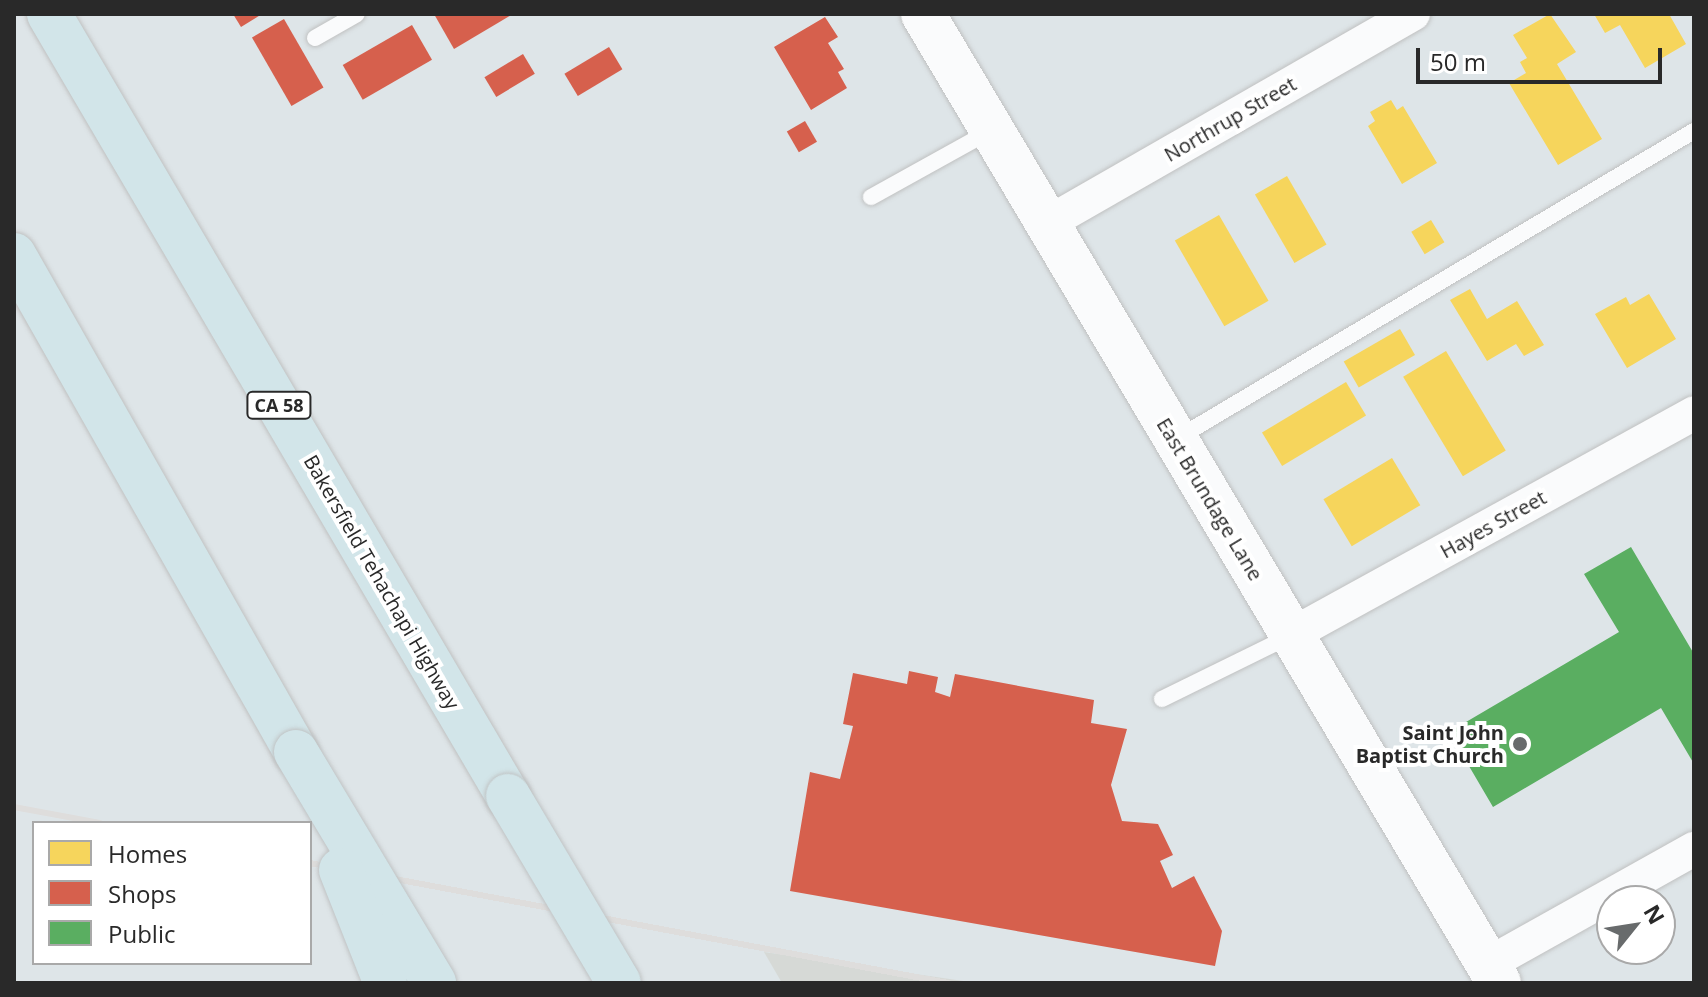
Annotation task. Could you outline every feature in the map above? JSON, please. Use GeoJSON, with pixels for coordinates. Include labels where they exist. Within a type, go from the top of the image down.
{"type":"FeatureCollection","features":[{"type":"Feature","properties":{"kind":"highway","name":"Bakersfield Tehachapi Highway"},"geometry":{"type":"LineString","coordinates":[[49,14],[619,983]]}},
{"type":"Feature","properties":{"kind":"highway"},"geometry":{"type":"LineString","coordinates":[[14,255],[296,752],[434,983]]}},
{"type":"Feature","properties":{"kind":"highway"},"geometry":{"type":"LineString","coordinates":[[296,752],[385,982]]}},
{"type":"Feature","properties":{"kind":"main road","name":"East Brundage Lane"},"geometry":{"type":"LineString","coordinates":[[923,14],[1494,974]]}},
{"type":"Feature","properties":{"kind":"street","name":"Northrup Street"},"geometry":{"type":"LineString","coordinates":[[1046,224],[1413,14]]}},
{"type":"Feature","properties":{"kind":"street","name":"Hayes Street"},"geometry":{"type":"LineString","coordinates":[[1291,635],[1694,413]]}},
{"type":"Feature","properties":{"kind":"street"},"geometry":{"type":"LineString","coordinates":[[1494,974],[1694,849]]}},
{"type":"Feature","properties":{"kind":"lane"},"geometry":{"type":"LineString","coordinates":[[315,38],[357,14]]}},
{"type":"Feature","properties":{"kind":"lane"},"geometry":{"type":"LineString","coordinates":[[871,197],[991,130]]}},
{"type":"Feature","properties":{"kind":"lane"},"geometry":{"type":"LineString","coordinates":[[1174,439],[1694,131]]}},
{"type":"Feature","properties":{"kind":"lane"},"geometry":{"type":"LineString","coordinates":[[1162,699],[1291,635]]}},
{"type":"Feature","properties":{"kind":"shaded area"},"geometry":{"type":"Polygon","coordinates":[[[764,952],[977,983],[782,983],[764,952]]]}},
{"type":"Feature","properties":{"kind":"building: Homes"},"geometry":{"type":"Polygon","coordinates":[[[1550,14],[1576,52],[1557,64],[1602,139],[1558,165],[1509,83],[1526,73],[1520,62],[1527,58],[1513,35],[1550,14]]]}},
{"type":"Feature","properties":{"kind":"building: Homes"},"geometry":{"type":"Polygon","coordinates":[[[1594,14],[1669,14],[1686,44],[1645,68],[1620,25],[1605,33],[1594,14]]]}},
{"type":"Feature","properties":{"kind":"building: Homes"},"geometry":{"type":"Polygon","coordinates":[[[1391,100],[1397,110],[1403,106],[1437,163],[1402,184],[1368,126],[1375,121],[1370,112],[1391,100]]]}},
{"type":"Feature","properties":{"kind":"building: Homes"},"geometry":{"type":"Polygon","coordinates":[[[1287,176],[1326,244],[1294,263],[1255,194],[1287,176]]]}},
{"type":"Feature","properties":{"kind":"building: Homes"},"geometry":{"type":"Polygon","coordinates":[[[1219,215],[1268,301],[1224,326],[1175,240],[1219,215]]]}},
{"type":"Feature","properties":{"kind":"building: Homes"},"geometry":{"type":"Polygon","coordinates":[[[1431,220],[1444,242],[1425,254],[1411,232],[1431,220]]]}},
{"type":"Feature","properties":{"kind":"building: Homes"},"geometry":{"type":"Polygon","coordinates":[[[1470,289],[1487,319],[1517,301],[1544,345],[1524,356],[1516,344],[1487,361],[1450,300],[1470,289]]]}},
{"type":"Feature","properties":{"kind":"building: Homes"},"geometry":{"type":"Polygon","coordinates":[[[1649,294],[1676,339],[1627,368],[1595,314],[1626,297],[1630,305],[1649,294]]]}},
{"type":"Feature","properties":{"kind":"building: Homes"},"geometry":{"type":"Polygon","coordinates":[[[1400,329],[1415,355],[1359,387],[1344,362],[1400,329]]]}},
{"type":"Feature","properties":{"kind":"building: Homes"},"geometry":{"type":"Polygon","coordinates":[[[1446,351],[1506,450],[1463,476],[1403,377],[1446,351]]]}},
{"type":"Feature","properties":{"kind":"building: Homes"},"geometry":{"type":"Polygon","coordinates":[[[1346,382],[1366,415],[1282,466],[1262,432],[1346,382]]]}},
{"type":"Feature","properties":{"kind":"building: Homes"},"geometry":{"type":"Polygon","coordinates":[[[1392,458],[1420,505],[1352,546],[1323,499],[1392,458]]]}},
{"type":"Feature","properties":{"kind":"building: Shops"},"geometry":{"type":"Polygon","coordinates":[[[233,14],[262,14],[241,27],[233,14]]]}},
{"type":"Feature","properties":{"kind":"building: Shops"},"geometry":{"type":"Polygon","coordinates":[[[434,14],[513,14],[454,49],[434,14]]]}},
{"type":"Feature","properties":{"kind":"building: Shops"},"geometry":{"type":"Polygon","coordinates":[[[825,17],[838,37],[828,43],[844,69],[838,72],[847,88],[811,110],[774,47],[825,17]]]}},
{"type":"Feature","properties":{"kind":"building: Shops"},"geometry":{"type":"Polygon","coordinates":[[[284,19],[324,87],[291,106],[252,38],[284,19]]]}},
{"type":"Feature","properties":{"kind":"building: Shops"},"geometry":{"type":"Polygon","coordinates":[[[412,25],[432,60],[363,100],[343,65],[412,25]]]}},
{"type":"Feature","properties":{"kind":"building: Shops"},"geometry":{"type":"Polygon","coordinates":[[[609,47],[622,69],[578,96],[564,74],[609,47]]]}},
{"type":"Feature","properties":{"kind":"building: Shops"},"geometry":{"type":"Polygon","coordinates":[[[523,54],[535,74],[496,97],[484,77],[523,54]]]}},
{"type":"Feature","properties":{"kind":"building: Shops"},"geometry":{"type":"Polygon","coordinates":[[[805,121],[817,142],[799,152],[787,132],[805,121]]]}},
{"type":"Feature","properties":{"kind":"building: Shops"},"geometry":{"type":"Polygon","coordinates":[[[909,671],[938,677],[935,692],[950,697],[955,674],[1094,700],[1091,723],[1127,729],[1111,785],[1122,821],[1158,824],[1173,855],[1160,861],[1172,888],[1194,876],[1222,931],[1215,966],[790,891],[810,772],[840,779],[853,726],[843,724],[853,673],[907,684],[909,671]]]}},
{"type":"Feature","properties":{"kind":"building: Public"},"geometry":{"type":"Polygon","coordinates":[[[1631,547],[1694,654],[1694,764],[1661,708],[1493,807],[1449,732],[1619,632],[1584,574],[1631,547]]]}},
{"type":"Feature","properties":{"kind":"railway"},"geometry":{"type":"LineString","coordinates":[[14,807],[89,821]]}},
{"type":"Feature","properties":{"kind":"railway"},"geometry":{"type":"LineString","coordinates":[[312,863],[948,983]]}},
{"type":"Feature","properties":{"kind":"place","name":"Saint John Baptist Church"},"geometry":{"type":"Point","coordinates":[1520,744]}}]}
